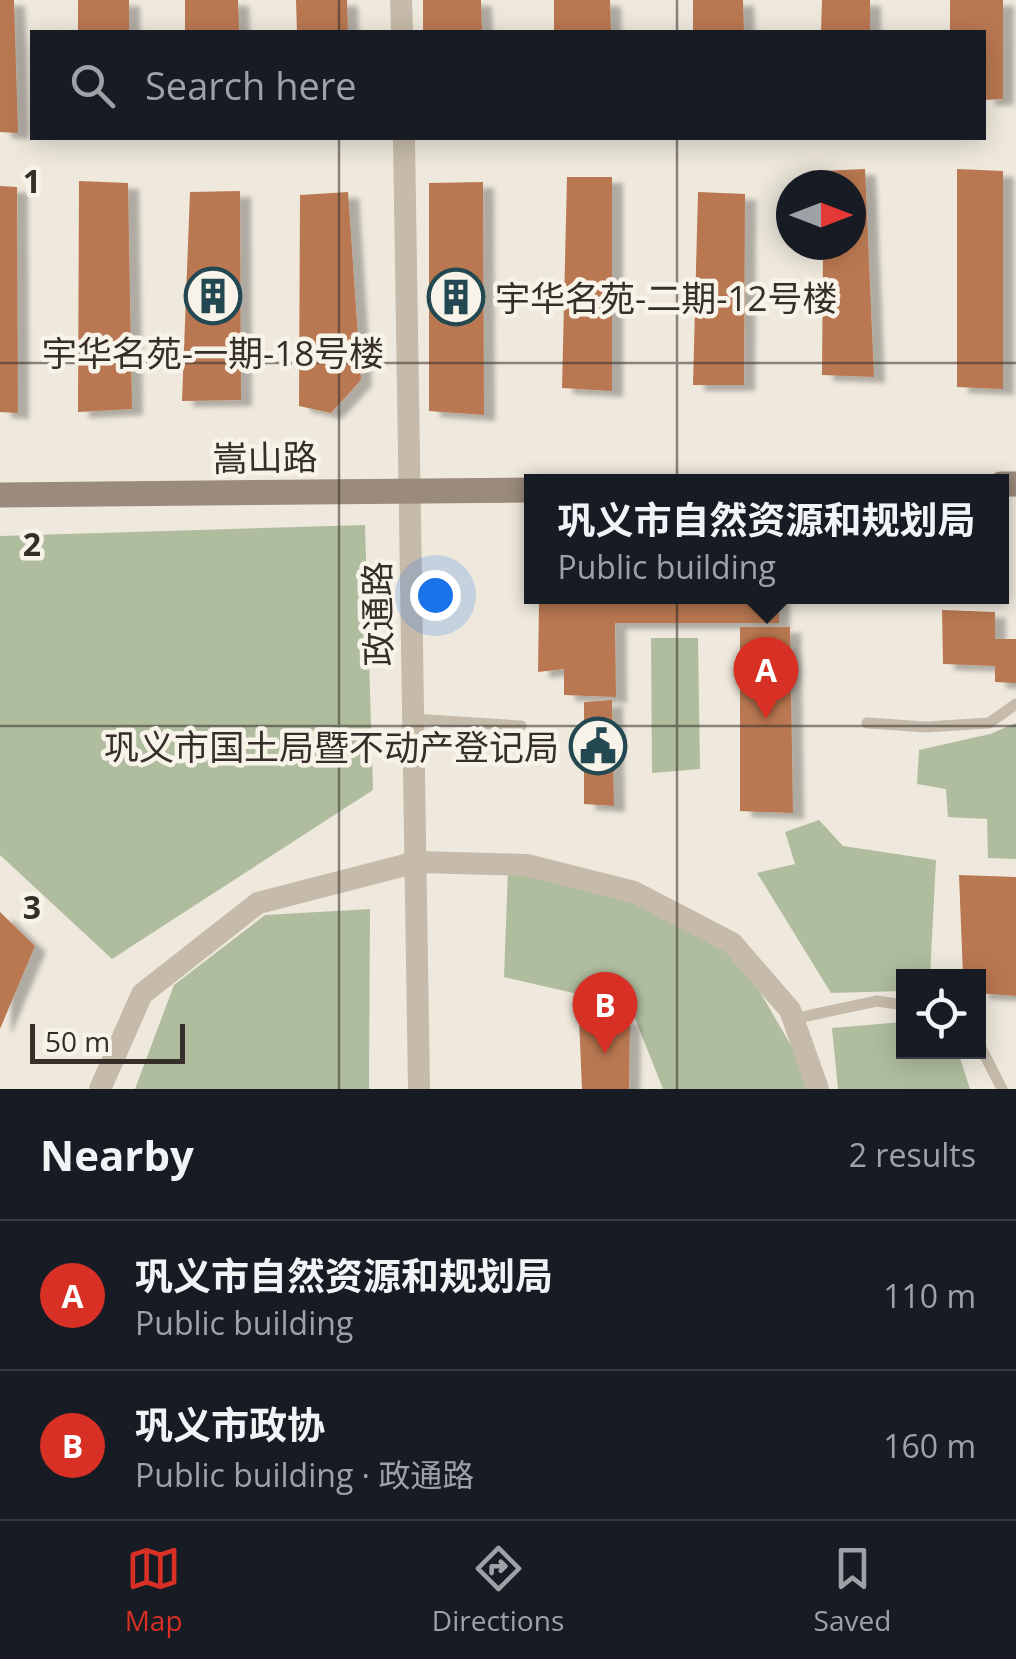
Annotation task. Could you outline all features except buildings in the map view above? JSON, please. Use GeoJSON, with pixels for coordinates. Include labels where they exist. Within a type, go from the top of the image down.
{"type":"FeatureCollection","features":[{"type":"Feature","properties":{"kind":"street"},"geometry":{"type":"LineString","coordinates":[[401,0],[402,30]]}},
{"type":"Feature","properties":{"kind":"street","name":"政通路"},"geometry":{"type":"LineString","coordinates":[[404,140],[419,1089]]}},
{"type":"Feature","properties":{"kind":"street","name":"嵩山路"},"geometry":{"type":"LineString","coordinates":[[0,495],[524,490]]}},
{"type":"Feature","properties":{"kind":"street"},"geometry":{"type":"LineString","coordinates":[[100,1089],[101,1079],[142,994],[258,903],[416,862],[527,865],[634,892],[732,943],[790,1010],[818,1089]]}},
{"type":"Feature","properties":{"kind":"lane"},"geometry":{"type":"LineString","coordinates":[[867,723],[926,727],[989,723],[1016,704]]}},
{"type":"Feature","properties":{"kind":"lane"},"geometry":{"type":"LineString","coordinates":[[414,719],[521,726]]}},
{"type":"Feature","properties":{"kind":"lane"},"geometry":{"type":"LineString","coordinates":[[793,1019],[877,1001],[896,1003]]}},
{"type":"Feature","properties":{"kind":"lane"},"geometry":{"type":"LineString","coordinates":[[986,1058],[1002,1089]]}},
{"type":"Feature","properties":{"kind":"green space"},"geometry":{"type":"Polygon","coordinates":[[[365,525],[373,790],[112,959],[0,855],[0,536],[365,525]]]}},
{"type":"Feature","properties":{"kind":"green space"},"geometry":{"type":"Polygon","coordinates":[[[651,638],[698,638],[700,769],[652,773],[651,638]]]}},
{"type":"Feature","properties":{"kind":"green space"},"geometry":{"type":"Polygon","coordinates":[[[1016,723],[1016,859],[988,858],[987,819],[948,817],[946,789],[917,784],[919,750],[990,734],[1016,723]]]}},
{"type":"Feature","properties":{"kind":"green space"},"geometry":{"type":"Polygon","coordinates":[[[819,820],[843,846],[936,860],[930,969],[896,969],[896,991],[831,993],[757,873],[795,864],[785,832],[819,820]]]}},
{"type":"Feature","properties":{"kind":"green space"},"geometry":{"type":"Polygon","coordinates":[[[508,869],[634,892],[732,943],[816,1089],[663,1089],[630,1006],[504,977],[508,869]]]}},
{"type":"Feature","properties":{"kind":"green space"},"geometry":{"type":"Polygon","coordinates":[[[370,909],[369,1089],[135,1089],[174,985],[265,915],[370,909]]]}},
{"type":"Feature","properties":{"kind":"green space"},"geometry":{"type":"Polygon","coordinates":[[[896,1023],[896,1059],[960,1059],[970,1089],[838,1089],[832,1028],[896,1023]]]}},
{"type":"Feature","properties":{"kind":"place","name":"宇华名苑-一期-18号楼"},"geometry":{"type":"Point","coordinates":[213,296]}},
{"type":"Feature","properties":{"kind":"place","name":"宇华名苑-二期-12号楼"},"geometry":{"type":"Point","coordinates":[456,297]}},
{"type":"Feature","properties":{"kind":"place","name":"巩义市自然资源和规划局"},"geometry":{"type":"Point","coordinates":[766,719]}},
{"type":"Feature","properties":{"kind":"place","name":"巩义市国土局暨不动产登记局"},"geometry":{"type":"Point","coordinates":[598,746]}},
{"type":"Feature","properties":{"kind":"place","name":"巩义市政协"},"geometry":{"type":"Point","coordinates":[605,1054]}}]}
